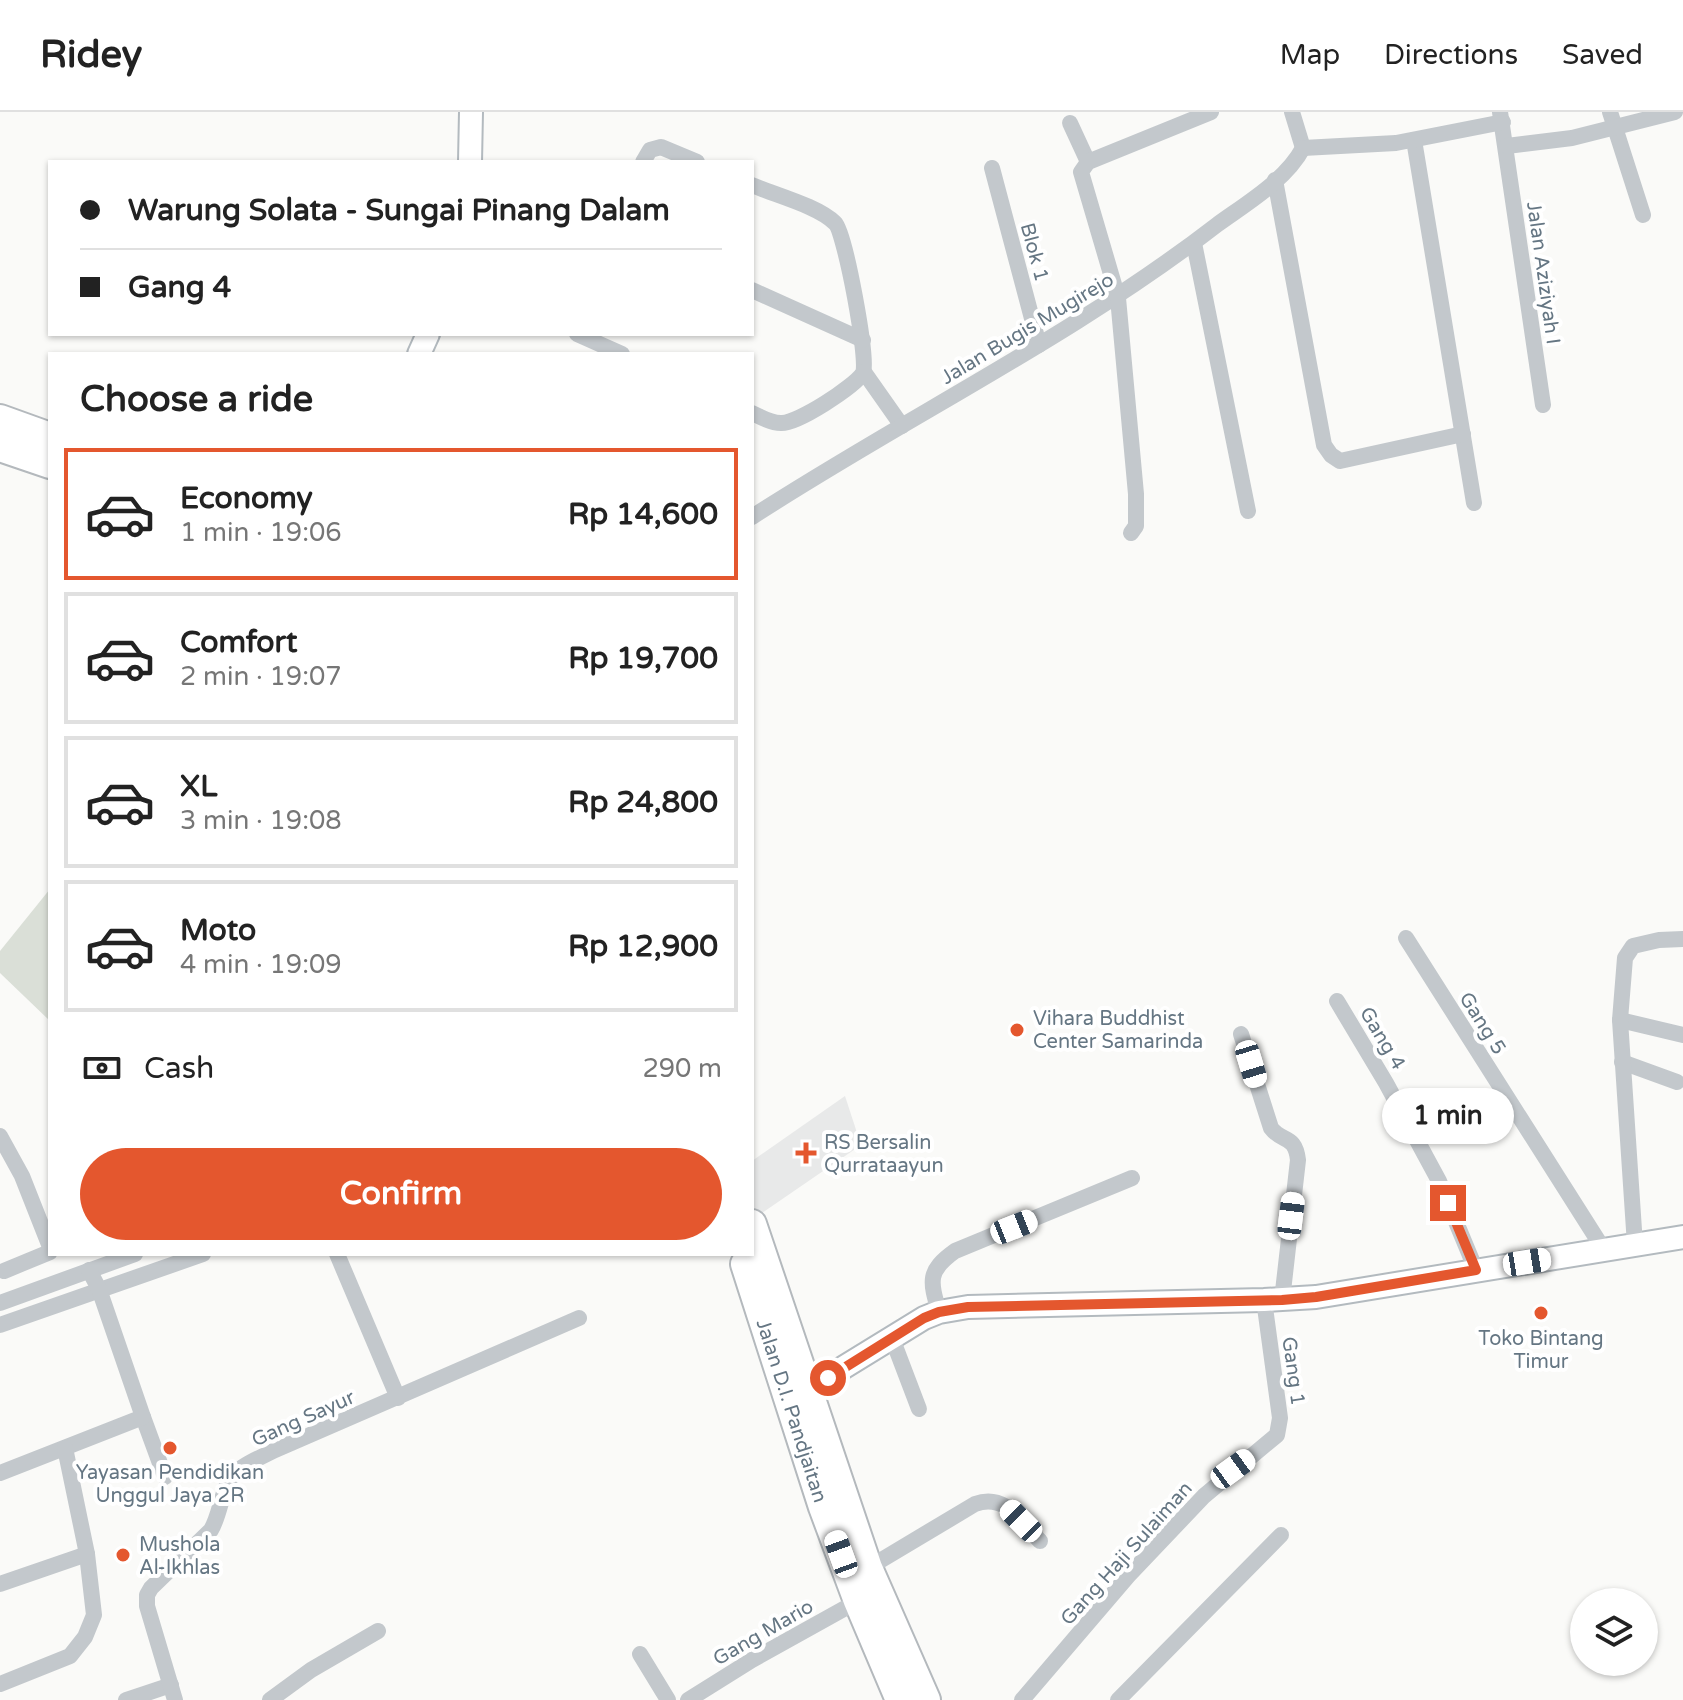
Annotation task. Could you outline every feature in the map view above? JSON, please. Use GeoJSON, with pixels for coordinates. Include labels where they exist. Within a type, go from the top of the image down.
{"type":"FeatureCollection","features":[{"type":"Feature","properties":{"kind":"highway"},"geometry":{"type":"LineString","coordinates":[[0,419],[48,436]]}},
{"type":"Feature","properties":{"kind":"highway"},"geometry":{"type":"LineString","coordinates":[[0,447],[48,463]]}},
{"type":"Feature","properties":{"kind":"highway"},"geometry":{"type":"LineString","coordinates":[[754,1231],[798,1396]]}},
{"type":"Feature","properties":{"kind":"highway","name":"Jalan D.I. Pandjaitan"},"geometry":{"type":"LineString","coordinates":[[743,1256],[868,1568],[926,1700]]}},
{"type":"Feature","properties":{"kind":"highway","name":"Jalan D.I. Pandjaitan"},"geometry":{"type":"LineString","coordinates":[[798,1396],[823,1507],[900,1700]]}},
{"type":"Feature","properties":{"kind":"street"},"geometry":{"type":"LineString","coordinates":[[470,160],[471,112]]}},
{"type":"Feature","properties":{"kind":"street"},"geometry":{"type":"LineString","coordinates":[[1084,169],[1211,112]]}},
{"type":"Feature","properties":{"kind":"street"},"geometry":{"type":"LineString","coordinates":[[1292,112],[1303,148],[1414,140],[1501,117]]}},
{"type":"Feature","properties":{"kind":"street"},"geometry":{"type":"LineString","coordinates":[[1507,146],[1539,144],[1612,120],[1675,112]]}},
{"type":"Feature","properties":{"kind":"street","name":"Jalan Aziziyah I"},"geometry":{"type":"LineString","coordinates":[[1501,117],[1543,405]]}},
{"type":"Feature","properties":{"kind":"street"},"geometry":{"type":"LineString","coordinates":[[1612,120],[1643,215]]}},
{"type":"Feature","properties":{"kind":"street"},"geometry":{"type":"LineString","coordinates":[[1070,123],[1118,298],[1136,494],[1136,526],[1131,533]]}},
{"type":"Feature","properties":{"kind":"street"},"geometry":{"type":"LineString","coordinates":[[1414,140],[1474,503]]}},
{"type":"Feature","properties":{"kind":"street"},"geometry":{"type":"LineString","coordinates":[[644,160],[650,150],[661,147],[692,160]]}},
{"type":"Feature","properties":{"kind":"street","name":"Jalan Bugis Mugirejo"},"geometry":{"type":"LineString","coordinates":[[754,516],[835,463],[1118,298],[1275,180],[1303,148]]}},
{"type":"Feature","properties":{"kind":"street","name":"Blok 1"},"geometry":{"type":"LineString","coordinates":[[992,168],[1039,345]]}},
{"type":"Feature","properties":{"kind":"street"},"geometry":{"type":"LineString","coordinates":[[1275,180],[1327,451],[1340,461],[1463,434]]}},
{"type":"Feature","properties":{"kind":"street"},"geometry":{"type":"LineString","coordinates":[[754,186],[827,216],[840,229],[863,340],[864,372],[902,426]]}},
{"type":"Feature","properties":{"kind":"street"},"geometry":{"type":"LineString","coordinates":[[1194,243],[1248,511]]}},
{"type":"Feature","properties":{"kind":"street"},"geometry":{"type":"LineString","coordinates":[[754,291],[863,340]]}},
{"type":"Feature","properties":{"kind":"street"},"geometry":{"type":"LineString","coordinates":[[582,336],[618,352]]}},
{"type":"Feature","properties":{"kind":"street"},"geometry":{"type":"LineString","coordinates":[[754,414],[773,423],[792,422],[864,372]]}},
{"type":"Feature","properties":{"kind":"street","name":"Gang 5"},"geometry":{"type":"LineString","coordinates":[[1406,938],[1604,1250]]}},
{"type":"Feature","properties":{"kind":"street"},"geometry":{"type":"LineString","coordinates":[[1635,1245],[1620,1020],[1625,958],[1633,946],[1683,939]]}},
{"type":"Feature","properties":{"kind":"street","name":"Gang 4"},"geometry":{"type":"LineString","coordinates":[[1337,1001],[1439,1181],[1476,1270]]}},
{"type":"Feature","properties":{"kind":"street"},"geometry":{"type":"LineString","coordinates":[[1620,1020],[1683,1035]]}},
{"type":"Feature","properties":{"kind":"street","name":"Gang 1"},"geometry":{"type":"LineString","coordinates":[[1241,1034],[1271,1128],[1275,1134],[1292,1141],[1298,1160],[1273,1300],[1280,1418],[1277,1435],[1269,1443]]}},
{"type":"Feature","properties":{"kind":"street"},"geometry":{"type":"LineString","coordinates":[[1622,1062],[1677,1082]]}},
{"type":"Feature","properties":{"kind":"street"},"geometry":{"type":"LineString","coordinates":[[0,1136],[22,1176],[48,1245]]}},
{"type":"Feature","properties":{"kind":"street"},"geometry":{"type":"LineString","coordinates":[[939,1312],[932,1289],[932,1272],[955,1251],[1132,1178]]}},
{"type":"Feature","properties":{"kind":"street"},"geometry":{"type":"LineString","coordinates":[[798,1396],[924,1318],[939,1312],[968,1307],[1316,1297],[1683,1237]]}},
{"type":"Feature","properties":{"kind":"street"},"geometry":{"type":"LineString","coordinates":[[4,1271],[48,1251]]}},
{"type":"Feature","properties":{"kind":"street"},"geometry":{"type":"LineString","coordinates":[[0,1303],[129,1256]]}},
{"type":"Feature","properties":{"kind":"street"},"geometry":{"type":"LineString","coordinates":[[0,1325],[197,1256]]}},
{"type":"Feature","properties":{"kind":"street"},"geometry":{"type":"LineString","coordinates":[[338,1256],[398,1398],[579,1318]]}},
{"type":"Feature","properties":{"kind":"street"},"geometry":{"type":"LineString","coordinates":[[89,1270],[99,1289],[165,1477]]}},
{"type":"Feature","properties":{"kind":"street"},"geometry":{"type":"LineString","coordinates":[[892,1338],[919,1409]]}},
{"type":"Feature","properties":{"kind":"street","name":"Gang Sayur"},"geometry":{"type":"LineString","coordinates":[[173,1692],[147,1606],[147,1595],[211,1530],[233,1476],[273,1451],[398,1398]]}},
{"type":"Feature","properties":{"kind":"street"},"geometry":{"type":"LineString","coordinates":[[0,1473],[143,1417]]}},
{"type":"Feature","properties":{"kind":"street","name":"Gang Haji Sulaiman"},"geometry":{"type":"LineString","coordinates":[[1022,1700],[1128,1576],[1204,1496],[1233,1469],[1269,1443]]}},
{"type":"Feature","properties":{"kind":"street"},"geometry":{"type":"LineString","coordinates":[[0,1684],[70,1656],[85,1637],[94,1615],[87,1554],[65,1448]]}},
{"type":"Feature","properties":{"kind":"street"},"geometry":{"type":"LineString","coordinates":[[868,1568],[975,1504],[988,1500],[1001,1502],[1040,1541]]}},
{"type":"Feature","properties":{"kind":"street"},"geometry":{"type":"LineString","coordinates":[[1118,1700],[1281,1535]]}},
{"type":"Feature","properties":{"kind":"street"},"geometry":{"type":"LineString","coordinates":[[0,1584],[87,1554]]}},
{"type":"Feature","properties":{"kind":"street","name":"Gang Mario"},"geometry":{"type":"LineString","coordinates":[[688,1700],[858,1601]]}},
{"type":"Feature","properties":{"kind":"street"},"geometry":{"type":"LineString","coordinates":[[272,1699],[311,1670],[378,1631]]}},
{"type":"Feature","properties":{"kind":"street"},"geometry":{"type":"LineString","coordinates":[[640,1654],[668,1700]]}},
{"type":"Feature","properties":{"kind":"street"},"geometry":{"type":"LineString","coordinates":[[126,1700],[173,1692]]}},
{"type":"Feature","properties":{"kind":"shaded area"},"geometry":{"type":"Polygon","coordinates":[[[48,891],[48,1019],[0,973],[0,951],[48,891]]]}},
{"type":"Feature","properties":{"kind":"shaded area","name":"RS Bersalin Qurrataayun"},"geometry":{"type":"Polygon","coordinates":[[[845,1096],[861,1145],[756,1217],[754,1160],[845,1096]]]}},
{"type":"Feature","properties":{"kind":"place","name":"Vihara Buddhist Center Samarinda"},"geometry":{"type":"Point","coordinates":[1017,1030]}},
{"type":"Feature","properties":{"kind":"place","name":"RS Bersalin Qurrataayun"},"geometry":{"type":"Point","coordinates":[806,1153]}},
{"type":"Feature","properties":{"kind":"place","name":"Toko Bintang Timur"},"geometry":{"type":"Point","coordinates":[1541,1313]}},
{"type":"Feature","properties":{"kind":"place","name":"Yayasan Pendidikan Unggul Jaya 2R"},"geometry":{"type":"Point","coordinates":[170,1448]}},
{"type":"Feature","properties":{"kind":"place","name":"Mushola Al-Ikhlas"},"geometry":{"type":"Point","coordinates":[123,1555]}},
{"type":"Feature","properties":{"kind":"route"},"geometry":{"type":"LineString","coordinates":[[828,1378],[924,1318],[968,1307],[1282,1300],[1476,1270],[1448,1203]]}}]}
